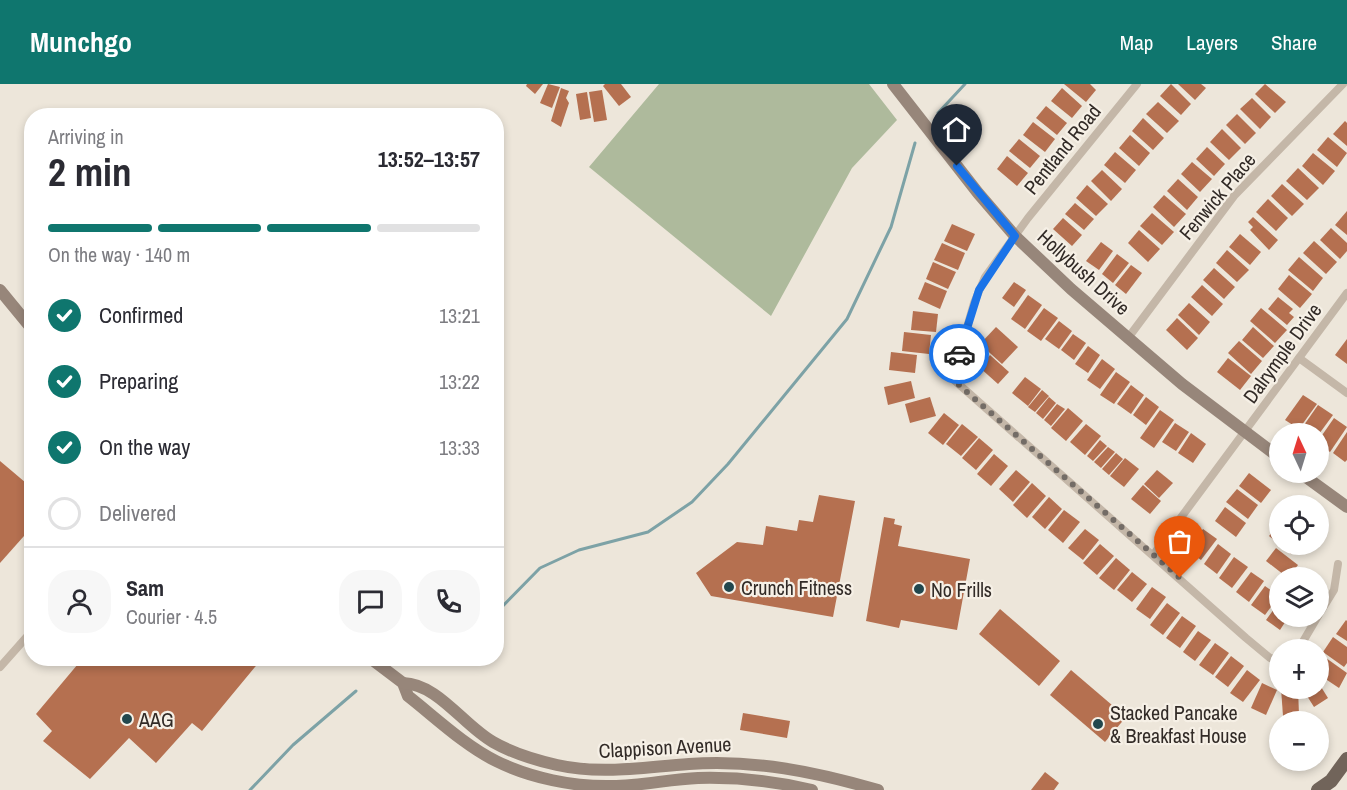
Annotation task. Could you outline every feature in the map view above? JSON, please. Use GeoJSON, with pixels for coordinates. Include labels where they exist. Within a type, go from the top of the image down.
{"type":"FeatureCollection","features":[{"type":"Feature","properties":{"kind":"main road","name":"Hollybush Drive"},"geometry":{"type":"LineString","coordinates":[[893,84],[1015,236],[1128,338],[1269,450]]}},
{"type":"Feature","properties":{"kind":"main road"},"geometry":{"type":"LineString","coordinates":[[0,290],[24,319]]}},
{"type":"Feature","properties":{"kind":"main road"},"geometry":{"type":"LineString","coordinates":[[1314,483],[1347,507]]}},
{"type":"Feature","properties":{"kind":"main road","name":"Clappison Avenue"},"geometry":{"type":"LineString","coordinates":[[381,666],[403,683],[408,696],[495,760],[545,778],[611,786],[722,778],[809,790]]}},
{"type":"Feature","properties":{"kind":"main road","name":"Clappison Avenue"},"geometry":{"type":"LineString","coordinates":[[403,683],[419,684],[491,741],[550,764],[592,771],[712,763],[760,764],[810,773],[878,790]]}},
{"type":"Feature","properties":{"kind":"main road"},"geometry":{"type":"LineString","coordinates":[[449,728],[459,716]]}},
{"type":"Feature","properties":{"kind":"main road"},"geometry":{"type":"LineString","coordinates":[[1318,790],[1330,786],[1347,759]]}},
{"type":"Feature","properties":{"kind":"main road"},"geometry":{"type":"LineString","coordinates":[[545,778],[550,764]]}},
{"type":"Feature","properties":{"kind":"street","name":"Pentland Road"},"geometry":{"type":"LineString","coordinates":[[1137,84],[1015,236],[979,290],[956,363],[954,380],[1154,554]]}},
{"type":"Feature","properties":{"kind":"street","name":"Fenwick Place"},"geometry":{"type":"LineString","coordinates":[[1128,338],[1228,203],[1343,84]]}},
{"type":"Feature","properties":{"kind":"street","name":"Dalrymple Drive"},"geometry":{"type":"LineString","coordinates":[[1154,554],[1347,293]]}},
{"type":"Feature","properties":{"kind":"street"},"geometry":{"type":"LineString","coordinates":[[1299,358],[1347,393]]}},
{"type":"Feature","properties":{"kind":"street"},"geometry":{"type":"LineString","coordinates":[[1154,554],[1269,657]]}},
{"type":"Feature","properties":{"kind":"street"},"geometry":{"type":"LineString","coordinates":[[1329,598],[1334,590],[1338,564]]}},
{"type":"Feature","properties":{"kind":"street"},"geometry":{"type":"LineString","coordinates":[[0,667],[24,639]]}},
{"type":"Feature","properties":{"kind":"street"},"geometry":{"type":"LineString","coordinates":[[790,788],[792,770]]}},
{"type":"Feature","properties":{"kind":"street"},"geometry":{"type":"LineString","coordinates":[[809,790],[810,773]]}},
{"type":"Feature","properties":{"kind":"green space"},"geometry":{"type":"Polygon","coordinates":[[[659,84],[869,84],[897,120],[852,168],[771,316],[589,167],[659,84]]]}},
{"type":"Feature","properties":{"kind":"building"},"geometry":{"type":"Polygon","coordinates":[[[527,84],[543,84],[535,94],[526,86],[527,84]]]}},
{"type":"Feature","properties":{"kind":"building"},"geometry":{"type":"Polygon","coordinates":[[[548,84],[560,87],[552,108],[540,103],[548,84]]]}},
{"type":"Feature","properties":{"kind":"building"},"geometry":{"type":"Polygon","coordinates":[[[621,84],[631,97],[619,106],[603,86],[621,84]]]}},
{"type":"Feature","properties":{"kind":"building"},"geometry":{"type":"Polygon","coordinates":[[[1064,84],[1090,84],[1096,90],[1086,102],[1064,84]]]}},
{"type":"Feature","properties":{"kind":"building"},"geometry":{"type":"Polygon","coordinates":[[[1171,84],[1191,104],[1181,115],[1160,96],[1171,84]]]}},
{"type":"Feature","properties":{"kind":"building"},"geometry":{"type":"Polygon","coordinates":[[[1178,84],[1201,84],[1206,88],[1195,100],[1178,84]]]}},
{"type":"Feature","properties":{"kind":"building"},"geometry":{"type":"Polygon","coordinates":[[[1265,84],[1286,102],[1275,113],[1255,94],[1265,84]]]}},
{"type":"Feature","properties":{"kind":"building"},"geometry":{"type":"Polygon","coordinates":[[[561,88],[569,91],[566,98],[569,103],[561,127],[551,121],[561,88]]]}},
{"type":"Feature","properties":{"kind":"building"},"geometry":{"type":"Polygon","coordinates":[[[1062,88],[1082,106],[1072,118],[1051,101],[1062,88]]]}},
{"type":"Feature","properties":{"kind":"building"},"geometry":{"type":"Polygon","coordinates":[[[602,90],[607,120],[594,122],[589,92],[602,90]]]}},
{"type":"Feature","properties":{"kind":"building"},"geometry":{"type":"Polygon","coordinates":[[[587,92],[591,118],[580,120],[576,94],[587,92]]]}},
{"type":"Feature","properties":{"kind":"building"},"geometry":{"type":"Polygon","coordinates":[[[1252,98],[1271,117],[1260,129],[1240,109],[1252,98]]]}},
{"type":"Feature","properties":{"kind":"building"},"geometry":{"type":"Polygon","coordinates":[[[1158,102],[1179,121],[1167,133],[1146,114],[1158,102]]]}},
{"type":"Feature","properties":{"kind":"building"},"geometry":{"type":"Polygon","coordinates":[[[1046,106],[1067,123],[1057,135],[1036,118],[1046,106]]]}},
{"type":"Feature","properties":{"kind":"building"},"geometry":{"type":"Polygon","coordinates":[[[1237,114],[1256,133],[1245,144],[1226,125],[1237,114]]]}},
{"type":"Feature","properties":{"kind":"building"},"geometry":{"type":"Polygon","coordinates":[[[1143,118],[1164,138],[1153,150],[1132,131],[1143,118]]]}},
{"type":"Feature","properties":{"kind":"building"},"geometry":{"type":"Polygon","coordinates":[[[1345,121],[1347,123],[1347,146],[1333,134],[1345,121]]]}},
{"type":"Feature","properties":{"kind":"building"},"geometry":{"type":"Polygon","coordinates":[[[1033,122],[1055,139],[1045,152],[1023,135],[1033,122]]]}},
{"type":"Feature","properties":{"kind":"building"},"geometry":{"type":"Polygon","coordinates":[[[1222,129],[1241,148],[1229,160],[1210,142],[1222,129]]]}},
{"type":"Feature","properties":{"kind":"building"},"geometry":{"type":"Polygon","coordinates":[[[1130,135],[1150,153],[1139,166],[1119,148],[1130,135]]]}},
{"type":"Feature","properties":{"kind":"building"},"geometry":{"type":"Polygon","coordinates":[[[1328,137],[1347,153],[1337,167],[1317,150],[1328,137]]]}},
{"type":"Feature","properties":{"kind":"building"},"geometry":{"type":"Polygon","coordinates":[[[1019,139],[1040,156],[1030,168],[1009,151],[1019,139]]]}},
{"type":"Feature","properties":{"kind":"building"},"geometry":{"type":"Polygon","coordinates":[[[1207,147],[1225,164],[1214,176],[1196,159],[1207,147]]]}},
{"type":"Feature","properties":{"kind":"building"},"geometry":{"type":"Polygon","coordinates":[[[1115,152],[1136,170],[1125,183],[1104,165],[1115,152]]]}},
{"type":"Feature","properties":{"kind":"building"},"geometry":{"type":"Polygon","coordinates":[[[1313,153],[1335,171],[1323,185],[1302,166],[1313,153]]]}},
{"type":"Feature","properties":{"kind":"building"},"geometry":{"type":"Polygon","coordinates":[[[1007,156],[1028,173],[1017,186],[997,169],[1007,156]]]}},
{"type":"Feature","properties":{"kind":"building"},"geometry":{"type":"Polygon","coordinates":[[[1192,162],[1212,179],[1200,192],[1181,174],[1192,162]]]}},
{"type":"Feature","properties":{"kind":"building"},"geometry":{"type":"Polygon","coordinates":[[[1298,168],[1319,188],[1307,200],[1286,181],[1298,168]]]}},
{"type":"Feature","properties":{"kind":"building"},"geometry":{"type":"Polygon","coordinates":[[[1102,170],[1122,189],[1111,201],[1091,181],[1102,170]]]}},
{"type":"Feature","properties":{"kind":"building"},"geometry":{"type":"Polygon","coordinates":[[[1178,179],[1198,197],[1187,210],[1167,191],[1178,179]]]}},
{"type":"Feature","properties":{"kind":"building"},"geometry":{"type":"Polygon","coordinates":[[[1282,184],[1304,204],[1292,216],[1271,196],[1282,184]]]}},
{"type":"Feature","properties":{"kind":"building"},"geometry":{"type":"Polygon","coordinates":[[[1087,185],[1108,204],[1096,216],[1076,198],[1087,185]]]}},
{"type":"Feature","properties":{"kind":"building"},"geometry":{"type":"Polygon","coordinates":[[[1164,195],[1186,214],[1174,227],[1153,207],[1164,195]]]}},
{"type":"Feature","properties":{"kind":"building"},"geometry":{"type":"Polygon","coordinates":[[[1268,199],[1288,218],[1276,231],[1256,212],[1268,199]]]}},
{"type":"Feature","properties":{"kind":"building"},"geometry":{"type":"Polygon","coordinates":[[[1075,203],[1094,219],[1084,230],[1065,214],[1075,203]]]}},
{"type":"Feature","properties":{"kind":"building"},"geometry":{"type":"Polygon","coordinates":[[[1347,211],[1347,235],[1335,225],[1347,211]]]}},
{"type":"Feature","properties":{"kind":"building"},"geometry":{"type":"Polygon","coordinates":[[[1152,213],[1174,232],[1162,245],[1140,226],[1152,213]]]}},
{"type":"Feature","properties":{"kind":"building"},"geometry":{"type":"Polygon","coordinates":[[[1253,217],[1278,240],[1269,250],[1250,230],[1253,227],[1248,222],[1253,217]]]}},
{"type":"Feature","properties":{"kind":"building"},"geometry":{"type":"Polygon","coordinates":[[[1063,218],[1082,235],[1072,246],[1053,229],[1063,218]]]}},
{"type":"Feature","properties":{"kind":"building"},"geometry":{"type":"Polygon","coordinates":[[[952,224],[975,234],[967,251],[944,241],[952,224]]]}},
{"type":"Feature","properties":{"kind":"building"},"geometry":{"type":"Polygon","coordinates":[[[1331,228],[1347,243],[1347,251],[1340,259],[1320,240],[1331,228]]]}},
{"type":"Feature","properties":{"kind":"building"},"geometry":{"type":"Polygon","coordinates":[[[1139,230],[1160,249],[1148,262],[1128,243],[1139,230]]]}},
{"type":"Feature","properties":{"kind":"building"},"geometry":{"type":"Polygon","coordinates":[[[1240,234],[1261,252],[1250,265],[1229,247],[1240,234]]]}},
{"type":"Feature","properties":{"kind":"building"},"geometry":{"type":"Polygon","coordinates":[[[1314,241],[1337,262],[1326,274],[1303,253],[1314,241]]]}},
{"type":"Feature","properties":{"kind":"building"},"geometry":{"type":"Polygon","coordinates":[[[1101,242],[1113,251],[1099,270],[1086,261],[1101,242]]]}},
{"type":"Feature","properties":{"kind":"building"},"geometry":{"type":"Polygon","coordinates":[[[942,243],[965,253],[958,270],[934,260],[942,243]]]}},
{"type":"Feature","properties":{"kind":"building"},"geometry":{"type":"Polygon","coordinates":[[[1227,250],[1249,270],[1237,282],[1216,263],[1227,250]]]}},
{"type":"Feature","properties":{"kind":"building"},"geometry":{"type":"Polygon","coordinates":[[[1117,254],[1129,263],[1113,283],[1102,274],[1117,254]]]}},
{"type":"Feature","properties":{"kind":"building"},"geometry":{"type":"Polygon","coordinates":[[[1299,257],[1323,278],[1313,291],[1288,270],[1299,257]]]}},
{"type":"Feature","properties":{"kind":"building"},"geometry":{"type":"Polygon","coordinates":[[[933,262],[956,272],[948,289],[926,279],[933,262]]]}},
{"type":"Feature","properties":{"kind":"building"},"geometry":{"type":"Polygon","coordinates":[[[1131,265],[1142,273],[1126,294],[1115,285],[1131,265]]]}},
{"type":"Feature","properties":{"kind":"building"},"geometry":{"type":"Polygon","coordinates":[[[1214,268],[1235,287],[1224,299],[1203,280],[1214,268]]]}},
{"type":"Feature","properties":{"kind":"building"},"geometry":{"type":"Polygon","coordinates":[[[1289,275],[1312,294],[1300,308],[1278,289],[1289,275]]]}},
{"type":"Feature","properties":{"kind":"building"},"geometry":{"type":"Polygon","coordinates":[[[925,282],[947,291],[940,309],[918,299],[925,282]]]}},
{"type":"Feature","properties":{"kind":"building"},"geometry":{"type":"Polygon","coordinates":[[[1014,282],[1026,290],[1014,307],[1002,298],[1014,282]]]}},
{"type":"Feature","properties":{"kind":"building"},"geometry":{"type":"Polygon","coordinates":[[[1202,285],[1223,304],[1212,316],[1191,297],[1202,285]]]}},
{"type":"Feature","properties":{"kind":"building"},"geometry":{"type":"Polygon","coordinates":[[[1028,295],[1042,305],[1025,329],[1011,319],[1028,295]]]}},
{"type":"Feature","properties":{"kind":"building"},"geometry":{"type":"Polygon","coordinates":[[[1278,297],[1293,309],[1289,313],[1294,317],[1287,325],[1268,309],[1278,297]]]}},
{"type":"Feature","properties":{"kind":"building"},"geometry":{"type":"Polygon","coordinates":[[[1189,303],[1210,322],[1199,335],[1178,315],[1189,303]]]}},
{"type":"Feature","properties":{"kind":"building"},"geometry":{"type":"Polygon","coordinates":[[[1044,308],[1058,318],[1041,341],[1027,331],[1044,308]]]}},
{"type":"Feature","properties":{"kind":"building"},"geometry":{"type":"Polygon","coordinates":[[[1261,308],[1287,330],[1275,343],[1250,321],[1261,308]]]}},
{"type":"Feature","properties":{"kind":"building"},"geometry":{"type":"Polygon","coordinates":[[[913,311],[938,314],[936,332],[911,330],[913,311]]]}},
{"type":"Feature","properties":{"kind":"building"},"geometry":{"type":"Polygon","coordinates":[[[1177,318],[1198,338],[1187,350],[1166,330],[1177,318]]]}},
{"type":"Feature","properties":{"kind":"building"},"geometry":{"type":"Polygon","coordinates":[[[1059,321],[1072,331],[1059,349],[1045,339],[1059,321]]]}},
{"type":"Feature","properties":{"kind":"building"},"geometry":{"type":"Polygon","coordinates":[[[996,327],[1018,347],[1002,364],[980,344],[996,327]]]}},
{"type":"Feature","properties":{"kind":"building"},"geometry":{"type":"Polygon","coordinates":[[[1253,327],[1274,346],[1263,358],[1242,340],[1253,327]]]}},
{"type":"Feature","properties":{"kind":"building"},"geometry":{"type":"Polygon","coordinates":[[[904,332],[931,335],[929,354],[902,351],[904,332]]]}},
{"type":"Feature","properties":{"kind":"building"},"geometry":{"type":"Polygon","coordinates":[[[1073,334],[1086,343],[1074,360],[1061,350],[1073,334]]]}},
{"type":"Feature","properties":{"kind":"building"},"geometry":{"type":"Polygon","coordinates":[[[1347,339],[1347,364],[1335,355],[1347,339]]]}},
{"type":"Feature","properties":{"kind":"building"},"geometry":{"type":"Polygon","coordinates":[[[1239,341],[1262,361],[1251,374],[1228,353],[1239,341]]]}},
{"type":"Feature","properties":{"kind":"building"},"geometry":{"type":"Polygon","coordinates":[[[1088,346],[1100,355],[1088,373],[1075,364],[1088,346]]]}},
{"type":"Feature","properties":{"kind":"building"},"geometry":{"type":"Polygon","coordinates":[[[891,352],[917,355],[915,373],[889,370],[891,352]]]}},
{"type":"Feature","properties":{"kind":"building"},"geometry":{"type":"Polygon","coordinates":[[[990,355],[1009,372],[998,384],[979,367],[990,355]]]}},
{"type":"Feature","properties":{"kind":"building"},"geometry":{"type":"Polygon","coordinates":[[[1228,358],[1251,376],[1240,390],[1217,372],[1228,358]]]}},
{"type":"Feature","properties":{"kind":"building"},"geometry":{"type":"Polygon","coordinates":[[[1102,359],[1115,369],[1100,389],[1087,380],[1102,359]]]}},
{"type":"Feature","properties":{"kind":"building"},"geometry":{"type":"Polygon","coordinates":[[[1116,372],[1130,382],[1114,404],[1100,395],[1116,372]]]}},
{"type":"Feature","properties":{"kind":"building"},"geometry":{"type":"Polygon","coordinates":[[[1025,377],[1041,389],[1028,406],[1012,393],[1025,377]]]}},
{"type":"Feature","properties":{"kind":"building"},"geometry":{"type":"Polygon","coordinates":[[[911,381],[915,398],[888,405],[884,387],[911,381]]]}},
{"type":"Feature","properties":{"kind":"building"},"geometry":{"type":"Polygon","coordinates":[[[1131,385],[1144,395],[1131,414],[1117,404],[1131,385]]]}},
{"type":"Feature","properties":{"kind":"building"},"geometry":{"type":"Polygon","coordinates":[[[1042,390],[1049,396],[1035,412],[1028,407],[1042,390]]]}},
{"type":"Feature","properties":{"kind":"building"},"geometry":{"type":"Polygon","coordinates":[[[1303,395],[1317,404],[1303,423],[1290,423],[1285,420],[1303,395]]]}},
{"type":"Feature","properties":{"kind":"building"},"geometry":{"type":"Polygon","coordinates":[[[930,397],[936,416],[910,423],[905,404],[930,397]]]}},
{"type":"Feature","properties":{"kind":"building"},"geometry":{"type":"Polygon","coordinates":[[[1049,397],[1056,403],[1043,419],[1036,413],[1049,397]]]}},
{"type":"Feature","properties":{"kind":"building"},"geometry":{"type":"Polygon","coordinates":[[[1146,397],[1159,407],[1146,425],[1133,415],[1146,397]]]}},
{"type":"Feature","properties":{"kind":"building"},"geometry":{"type":"Polygon","coordinates":[[[1057,404],[1065,409],[1051,426],[1044,420],[1057,404]]]}},
{"type":"Feature","properties":{"kind":"building"},"geometry":{"type":"Polygon","coordinates":[[[1318,405],[1333,415],[1327,423],[1305,423],[1318,405]]]}},
{"type":"Feature","properties":{"kind":"building"},"geometry":{"type":"Polygon","coordinates":[[[1068,408],[1083,421],[1066,441],[1051,428],[1068,408]]]}},
{"type":"Feature","properties":{"kind":"building"},"geometry":{"type":"Polygon","coordinates":[[[1160,410],[1174,420],[1154,448],[1140,438],[1160,410]]]}},
{"type":"Feature","properties":{"kind":"building"},"geometry":{"type":"Polygon","coordinates":[[[944,413],[959,425],[943,445],[928,433],[944,413]]]}},
{"type":"Feature","properties":{"kind":"building"},"geometry":{"type":"Polygon","coordinates":[[[1334,418],[1347,427],[1330,452],[1329,451],[1329,425],[1334,418]]]}},
{"type":"Feature","properties":{"kind":"building"},"geometry":{"type":"Polygon","coordinates":[[[1175,423],[1189,432],[1176,451],[1162,442],[1175,423]]]}},
{"type":"Feature","properties":{"kind":"building"},"geometry":{"type":"Polygon","coordinates":[[[962,424],[978,437],[961,456],[946,444],[962,424]]]}},
{"type":"Feature","properties":{"kind":"building"},"geometry":{"type":"Polygon","coordinates":[[[1086,424],[1101,436],[1085,455],[1070,442],[1086,424]]]}},
{"type":"Feature","properties":{"kind":"building"},"geometry":{"type":"Polygon","coordinates":[[[1347,432],[1347,460],[1345,462],[1333,453],[1347,432]]]}},
{"type":"Feature","properties":{"kind":"building"},"geometry":{"type":"Polygon","coordinates":[[[1191,433],[1206,444],[1193,463],[1178,453],[1191,433]]]}},
{"type":"Feature","properties":{"kind":"building"},"geometry":{"type":"Polygon","coordinates":[[[979,438],[993,450],[976,470],[962,458],[979,438]]]}},
{"type":"Feature","properties":{"kind":"building"},"geometry":{"type":"Polygon","coordinates":[[[1100,440],[1107,446],[1093,461],[1087,456],[1100,440]]]}},
{"type":"Feature","properties":{"kind":"building"},"geometry":{"type":"Polygon","coordinates":[[[1108,447],[1115,452],[1101,468],[1094,462],[1108,447]]]}},
{"type":"Feature","properties":{"kind":"building"},"geometry":{"type":"Polygon","coordinates":[[[1116,453],[1123,459],[1109,475],[1102,469],[1116,453]]]}},
{"type":"Feature","properties":{"kind":"building"},"geometry":{"type":"Polygon","coordinates":[[[994,454],[1008,466],[991,486],[977,474],[994,454]]]}},
{"type":"Feature","properties":{"kind":"building"},"geometry":{"type":"Polygon","coordinates":[[[1125,458],[1139,469],[1124,487],[1110,476],[1125,458]]]}},
{"type":"Feature","properties":{"kind":"building"},"geometry":{"type":"Polygon","coordinates":[[[0,461],[24,481],[24,536],[0,563],[0,461]]]}},
{"type":"Feature","properties":{"kind":"building"},"geometry":{"type":"Polygon","coordinates":[[[1016,470],[1030,482],[1013,502],[999,489],[1016,470]]]}},
{"type":"Feature","properties":{"kind":"building"},"geometry":{"type":"Polygon","coordinates":[[[1157,470],[1173,483],[1159,498],[1144,484],[1157,470]]]}},
{"type":"Feature","properties":{"kind":"building"},"geometry":{"type":"Polygon","coordinates":[[[1249,473],[1271,490],[1261,503],[1239,486],[1249,473]]]}},
{"type":"Feature","properties":{"kind":"building"},"geometry":{"type":"Polygon","coordinates":[[[1032,483],[1046,496],[1027,518],[1013,505],[1032,483]]]}},
{"type":"Feature","properties":{"kind":"building"},"geometry":{"type":"Polygon","coordinates":[[[1143,485],[1161,501],[1150,514],[1131,499],[1143,485]]]}},
{"type":"Feature","properties":{"kind":"building"},"geometry":{"type":"Polygon","coordinates":[[[1237,489],[1258,505],[1248,519],[1226,502],[1237,489]]]}},
{"type":"Feature","properties":{"kind":"building"},"geometry":{"type":"Polygon","coordinates":[[[819,495],[855,501],[833,617],[711,596],[696,573],[737,542],[763,545],[766,526],[797,531],[799,520],[813,522],[819,495]]]}},
{"type":"Feature","properties":{"kind":"building"},"geometry":{"type":"Polygon","coordinates":[[[1049,497],[1062,509],[1045,529],[1032,517],[1049,497]]]}},
{"type":"Feature","properties":{"kind":"building"},"geometry":{"type":"Polygon","coordinates":[[[1225,507],[1246,523],[1236,537],[1215,521],[1225,507]]]}},
{"type":"Feature","properties":{"kind":"building"},"geometry":{"type":"Polygon","coordinates":[[[1064,510],[1080,522],[1063,543],[1048,530],[1064,510]]]}},
{"type":"Feature","properties":{"kind":"building","name":"No Frills"},"geometry":{"type":"Polygon","coordinates":[[[884,517],[895,519],[894,524],[902,526],[898,546],[970,559],[957,630],[901,620],[899,628],[866,621],[884,517]]]}},
{"type":"Feature","properties":{"kind":"building"},"geometry":{"type":"Polygon","coordinates":[[[1085,529],[1099,540],[1083,560],[1068,548],[1085,529]]]}},
{"type":"Feature","properties":{"kind":"building"},"geometry":{"type":"Polygon","coordinates":[[[1203,529],[1217,539],[1201,560],[1187,550],[1203,529]]]}},
{"type":"Feature","properties":{"kind":"building"},"geometry":{"type":"Polygon","coordinates":[[[1100,544],[1114,556],[1097,575],[1083,563],[1100,544]]]}},
{"type":"Feature","properties":{"kind":"building"},"geometry":{"type":"Polygon","coordinates":[[[1218,544],[1231,554],[1217,574],[1204,564],[1218,544]]]}},
{"type":"Feature","properties":{"kind":"building"},"geometry":{"type":"Polygon","coordinates":[[[1271,555],[1285,555],[1298,565],[1296,567],[1274,567],[1266,561],[1271,555]]]}},
{"type":"Feature","properties":{"kind":"building"},"geometry":{"type":"Polygon","coordinates":[[[1234,557],[1248,567],[1232,588],[1219,578],[1234,557]]]}},
{"type":"Feature","properties":{"kind":"building"},"geometry":{"type":"Polygon","coordinates":[[[1116,558],[1130,570],[1114,590],[1099,578],[1116,558]]]}},
{"type":"Feature","properties":{"kind":"building"},"geometry":{"type":"Polygon","coordinates":[[[1132,572],[1147,584],[1132,602],[1117,590],[1132,572]]]}},
{"type":"Feature","properties":{"kind":"building"},"geometry":{"type":"Polygon","coordinates":[[[1251,572],[1264,581],[1249,602],[1236,592],[1251,572]]]}},
{"type":"Feature","properties":{"kind":"building"},"geometry":{"type":"Polygon","coordinates":[[[1265,586],[1269,589],[1269,610],[1265,615],[1251,605],[1265,586]]]}},
{"type":"Feature","properties":{"kind":"building"},"geometry":{"type":"Polygon","coordinates":[[[1152,587],[1166,597],[1150,619],[1136,609],[1152,587]]]}},
{"type":"Feature","properties":{"kind":"building"},"geometry":{"type":"Polygon","coordinates":[[[1167,603],[1180,613],[1163,635],[1150,625],[1167,603]]]}},
{"type":"Feature","properties":{"kind":"building"},"geometry":{"type":"Polygon","coordinates":[[[1000,609],[1060,661],[1039,686],[979,634],[1000,609]]]}},
{"type":"Feature","properties":{"kind":"building"},"geometry":{"type":"Polygon","coordinates":[[[1182,616],[1196,626],[1180,648],[1166,638],[1182,616]]]}},
{"type":"Feature","properties":{"kind":"building"},"geometry":{"type":"Polygon","coordinates":[[[1347,621],[1347,641],[1336,634],[1347,621]]]}},
{"type":"Feature","properties":{"kind":"building"},"geometry":{"type":"Polygon","coordinates":[[[1198,631],[1211,640],[1195,661],[1183,652],[1198,631]]]}},
{"type":"Feature","properties":{"kind":"building"},"geometry":{"type":"Polygon","coordinates":[[[1333,637],[1347,647],[1347,663],[1344,667],[1329,656],[1329,643],[1333,637]]]}},
{"type":"Feature","properties":{"kind":"building"},"geometry":{"type":"Polygon","coordinates":[[[1215,643],[1229,653],[1213,675],[1199,665],[1215,643]]]}},
{"type":"Feature","properties":{"kind":"building"},"geometry":{"type":"Polygon","coordinates":[[[1231,656],[1244,666],[1228,687],[1215,677],[1231,656]]]}},
{"type":"Feature","properties":{"kind":"building"},"geometry":{"type":"Polygon","coordinates":[[[1329,660],[1347,673],[1339,688],[1329,681],[1329,660]]]}},
{"type":"Feature","properties":{"kind":"building","name":"AAG"},"geometry":{"type":"Polygon","coordinates":[[[76,666],[256,666],[202,731],[192,723],[156,763],[129,738],[90,779],[43,741],[52,731],[36,714],[76,666]]]}},
{"type":"Feature","properties":{"kind":"building"},"geometry":{"type":"Polygon","coordinates":[[[1071,670],[1126,717],[1105,742],[1050,695],[1071,670]]]}},
{"type":"Feature","properties":{"kind":"building"},"geometry":{"type":"Polygon","coordinates":[[[1247,670],[1260,680],[1243,702],[1230,693],[1247,670]]]}},
{"type":"Feature","properties":{"kind":"building"},"geometry":{"type":"Polygon","coordinates":[[[1262,683],[1269,686],[1269,699],[1273,699],[1266,715],[1251,708],[1262,683]]]}},
{"type":"Feature","properties":{"kind":"building"},"geometry":{"type":"Polygon","coordinates":[[[1282,699],[1298,699],[1299,711],[1283,711],[1282,699]]]}},
{"type":"Feature","properties":{"kind":"building"},"geometry":{"type":"Polygon","coordinates":[[[1309,699],[1326,699],[1314,707],[1309,699]]]}},
{"type":"Feature","properties":{"kind":"building"},"geometry":{"type":"Polygon","coordinates":[[[743,713],[790,721],[787,738],[740,730],[743,713]]]}},
{"type":"Feature","properties":{"kind":"building"},"geometry":{"type":"Polygon","coordinates":[[[1045,772],[1059,783],[1054,790],[1031,790],[1045,772]]]}},
{"type":"Feature","properties":{"kind":"waterway"},"geometry":{"type":"LineString","coordinates":[[938,113],[965,84]]}},
{"type":"Feature","properties":{"kind":"waterway"},"geometry":{"type":"LineString","coordinates":[[504,605],[540,568],[579,550],[648,532],[692,502],[728,464],[847,319],[891,227],[915,143]]}},
{"type":"Feature","properties":{"kind":"waterway"},"geometry":{"type":"LineString","coordinates":[[250,790],[293,745],[356,691]]}},
{"type":"Feature","properties":{"kind":"way so far"},"geometry":{"type":"LineString","coordinates":[[959,354],[954,380],[1180,578]]}},
{"type":"Feature","properties":{"kind":"place","name":"Crunch Fitness"},"geometry":{"type":"Point","coordinates":[729,587]}},
{"type":"Feature","properties":{"kind":"place","name":"No Frills"},"geometry":{"type":"Point","coordinates":[919,589]}},
{"type":"Feature","properties":{"kind":"place","name":"AAG"},"geometry":{"type":"Point","coordinates":[127,719]}},
{"type":"Feature","properties":{"kind":"place","name":"Stacked Pancake & Breakfast House"},"geometry":{"type":"Point","coordinates":[1098,724]}},
{"type":"Feature","properties":{"kind":"route"},"geometry":{"type":"LineString","coordinates":[[957,166],[1015,236],[985,277],[974,303],[959,354]]}}]}
